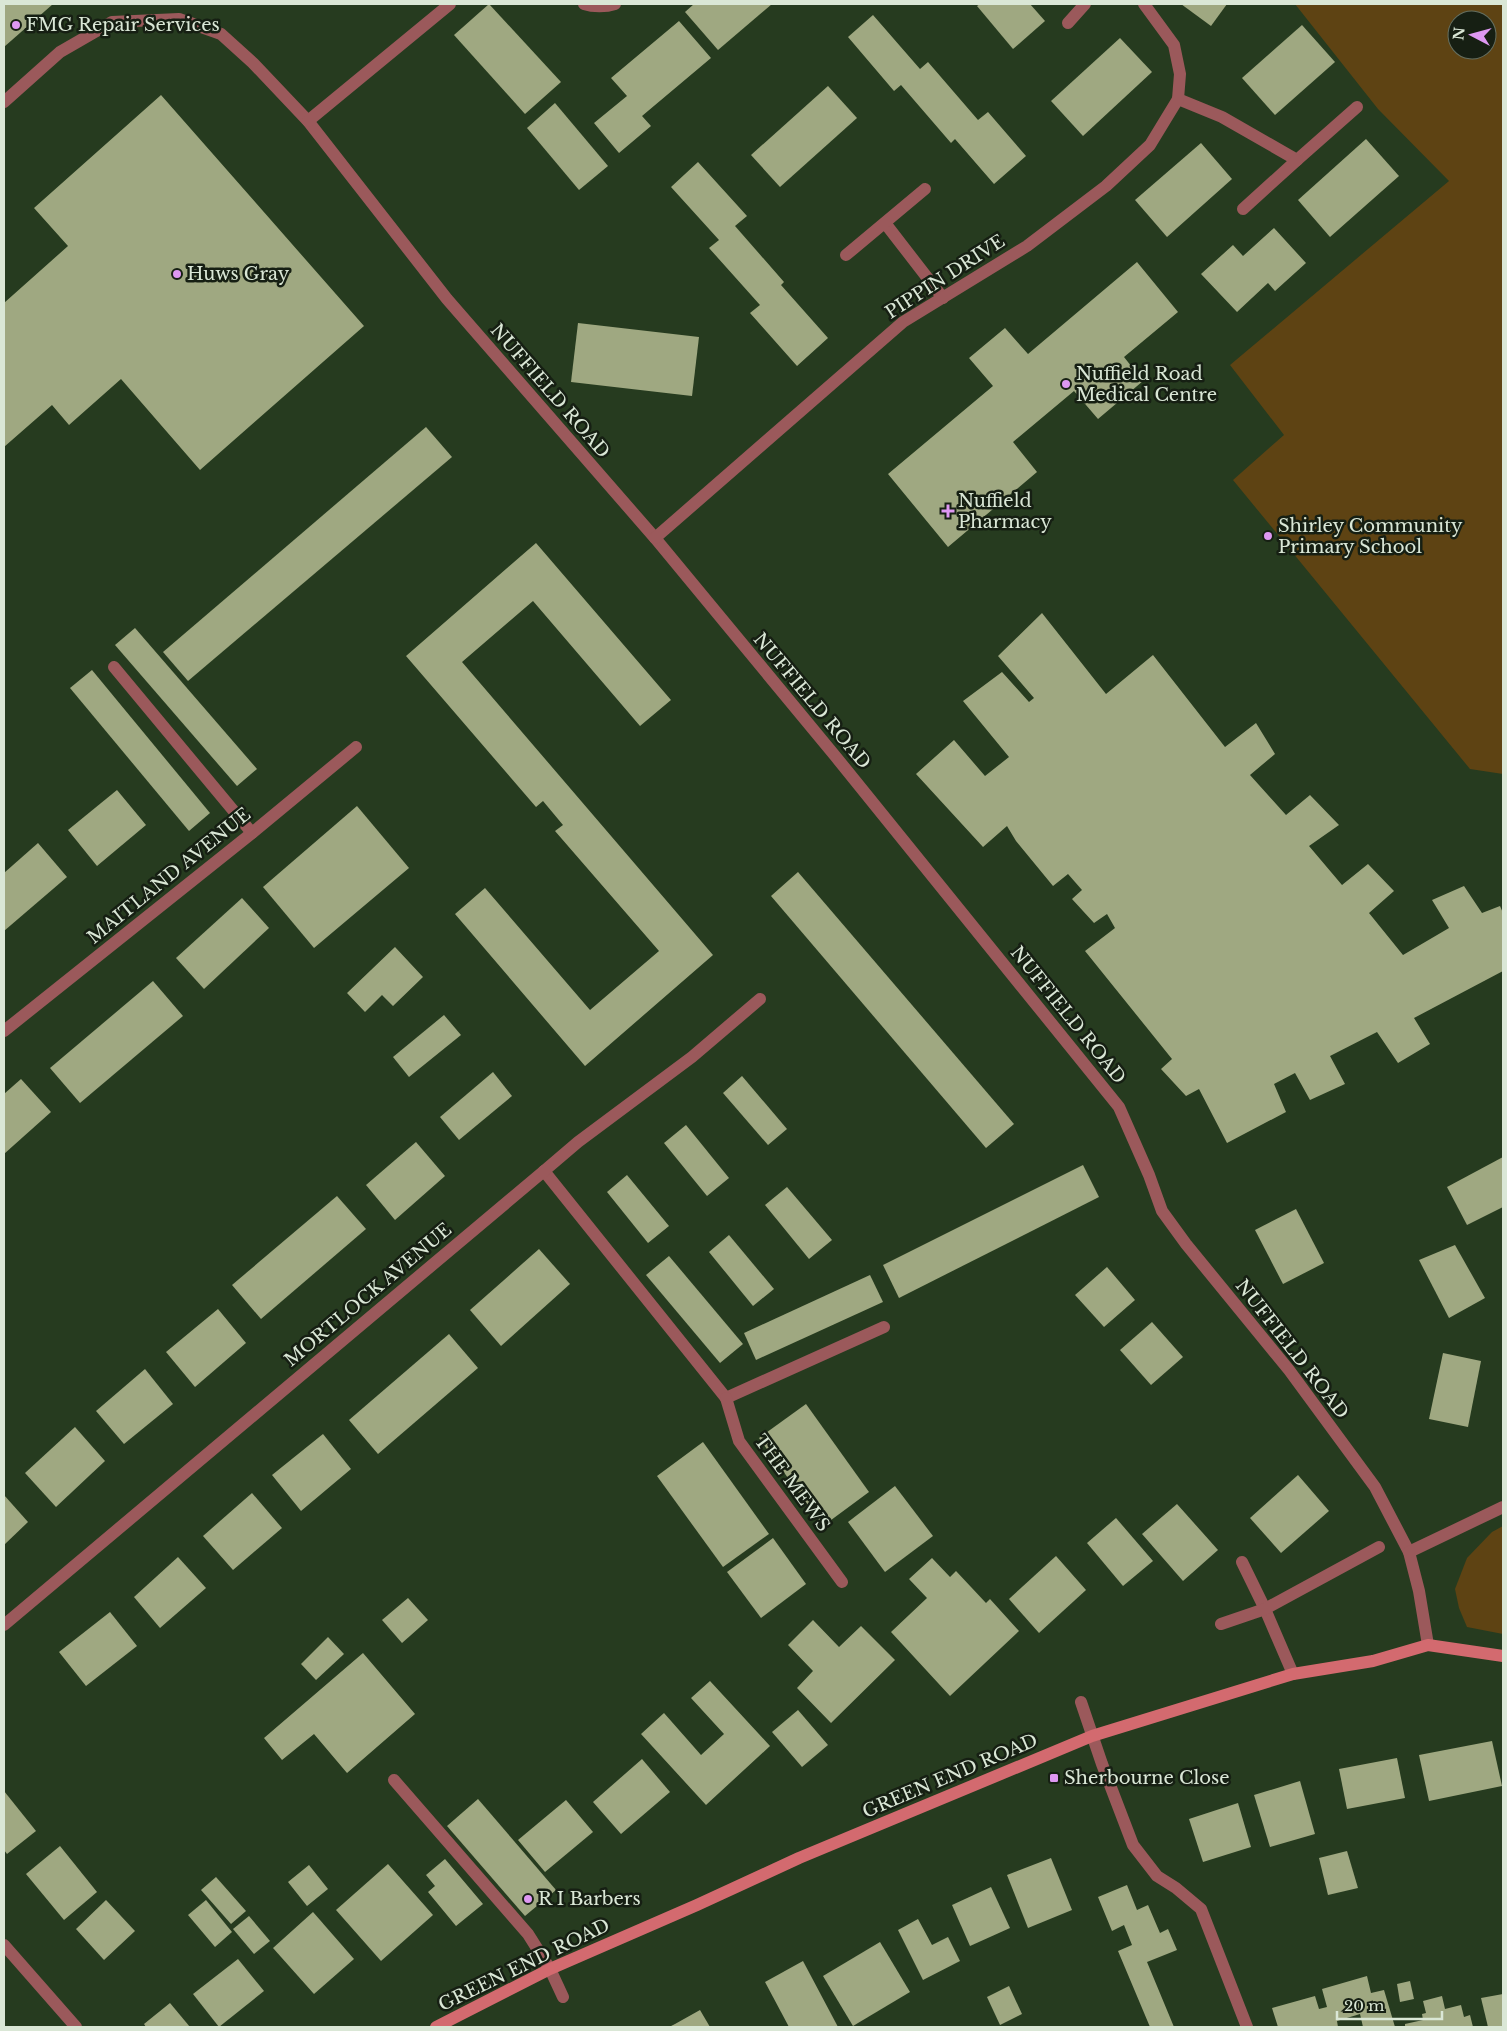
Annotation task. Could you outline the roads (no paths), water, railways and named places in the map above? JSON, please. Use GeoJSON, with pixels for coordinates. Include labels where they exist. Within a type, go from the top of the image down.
{"type":"FeatureCollection","features":[{"type":"Feature","properties":{"kind":"street"},"geometry":{"type":"LineString","coordinates":[[308,121],[450,4]]}},
{"type":"Feature","properties":{"kind":"street"},"geometry":{"type":"LineString","coordinates":[[584,4],[589,6],[610,6],[614,4]]}},
{"type":"Feature","properties":{"kind":"street"},"geometry":{"type":"LineString","coordinates":[[1068,23],[1085,4]]}},
{"type":"Feature","properties":{"kind":"street","name":"PIPPIN DRIVE"},"geometry":{"type":"LineString","coordinates":[[655,538],[903,322],[1027,246],[1106,186],[1150,145],[1178,99],[1180,74],[1174,45],[1144,4]]}},
{"type":"Feature","properties":{"kind":"street","name":"NUFFIELD ROAD"},"geometry":{"type":"LineString","coordinates":[[4,102],[60,52],[112,22],[179,19],[221,34],[254,62],[308,121],[447,299],[655,538],[836,757],[1119,1107],[1149,1175],[1162,1211],[1186,1244],[1288,1370],[1375,1487],[1409,1552],[1420,1592],[1428,1645]]}},
{"type":"Feature","properties":{"kind":"street"},"geometry":{"type":"LineString","coordinates":[[1178,99],[1222,117],[1297,160]]}},
{"type":"Feature","properties":{"kind":"street"},"geometry":{"type":"LineString","coordinates":[[1243,209],[1357,107]]}},
{"type":"Feature","properties":{"kind":"street"},"geometry":{"type":"LineString","coordinates":[[846,255],[925,189]]}},
{"type":"Feature","properties":{"kind":"street"},"geometry":{"type":"LineString","coordinates":[[885,223],[943,298]]}},
{"type":"Feature","properties":{"kind":"street"},"geometry":{"type":"LineString","coordinates":[[114,667],[252,833]]}},
{"type":"Feature","properties":{"kind":"street","name":"MAITLAND AVENUE"},"geometry":{"type":"LineString","coordinates":[[4,1031],[252,833],[356,747]]}},
{"type":"Feature","properties":{"kind":"street","name":"MORTLOCK AVENUE"},"geometry":{"type":"LineString","coordinates":[[4,1625],[578,1142],[692,1057],[760,999]]}},
{"type":"Feature","properties":{"kind":"street"},"geometry":{"type":"LineString","coordinates":[[544,1171],[726,1398],[884,1327]]}},
{"type":"Feature","properties":{"kind":"street","name":"THE MEWS"},"geometry":{"type":"LineString","coordinates":[[726,1398],[739,1440],[842,1582]]}},
{"type":"Feature","properties":{"kind":"street"},"geometry":{"type":"LineString","coordinates":[[1409,1552],[1503,1507]]}},
{"type":"Feature","properties":{"kind":"street"},"geometry":{"type":"LineString","coordinates":[[1221,1624],[1265,1609],[1379,1547]]}},
{"type":"Feature","properties":{"kind":"street"},"geometry":{"type":"LineString","coordinates":[[1242,1562],[1293,1674]]}},
{"type":"Feature","properties":{"kind":"street","name":"GREEN END ROAD"},"geometry":{"type":"LineString","coordinates":[[436,2027],[550,1970],[696,1906],[799,1858],[1092,1736],[1293,1674],[1373,1661],[1428,1645],[1503,1656]]}},
{"type":"Feature","properties":{"kind":"street"},"geometry":{"type":"LineString","coordinates":[[1081,1702],[1133,1845],[1157,1876],[1176,1888],[1201,1909],[1247,2027]]}},
{"type":"Feature","properties":{"kind":"street"},"geometry":{"type":"LineString","coordinates":[[394,1780],[528,1934],[564,1997]]}},
{"type":"Feature","properties":{"kind":"street"},"geometry":{"type":"LineString","coordinates":[[4,1945],[76,2027]]}},
{"type":"Feature","properties":{"kind":"place","name":"FMG Repair Services"},"geometry":{"type":"Point","coordinates":[16,25]}},
{"type":"Feature","properties":{"kind":"place","name":"Huws Gray"},"geometry":{"type":"Point","coordinates":[177,274]}},
{"type":"Feature","properties":{"kind":"place","name":"Nuffield Road Medical Centre"},"geometry":{"type":"Point","coordinates":[1066,384]}},
{"type":"Feature","properties":{"kind":"place","name":"Nuffield Pharmacy"},"geometry":{"type":"Point","coordinates":[948,511]}},
{"type":"Feature","properties":{"kind":"place","name":"Shirley Community Primary School"},"geometry":{"type":"Point","coordinates":[1268,536]}},
{"type":"Feature","properties":{"kind":"place","name":"Sherbourne Close"},"geometry":{"type":"Point","coordinates":[1054,1778]}},
{"type":"Feature","properties":{"kind":"place","name":"R I Barbers"},"geometry":{"type":"Point","coordinates":[528,1899]}}]}
